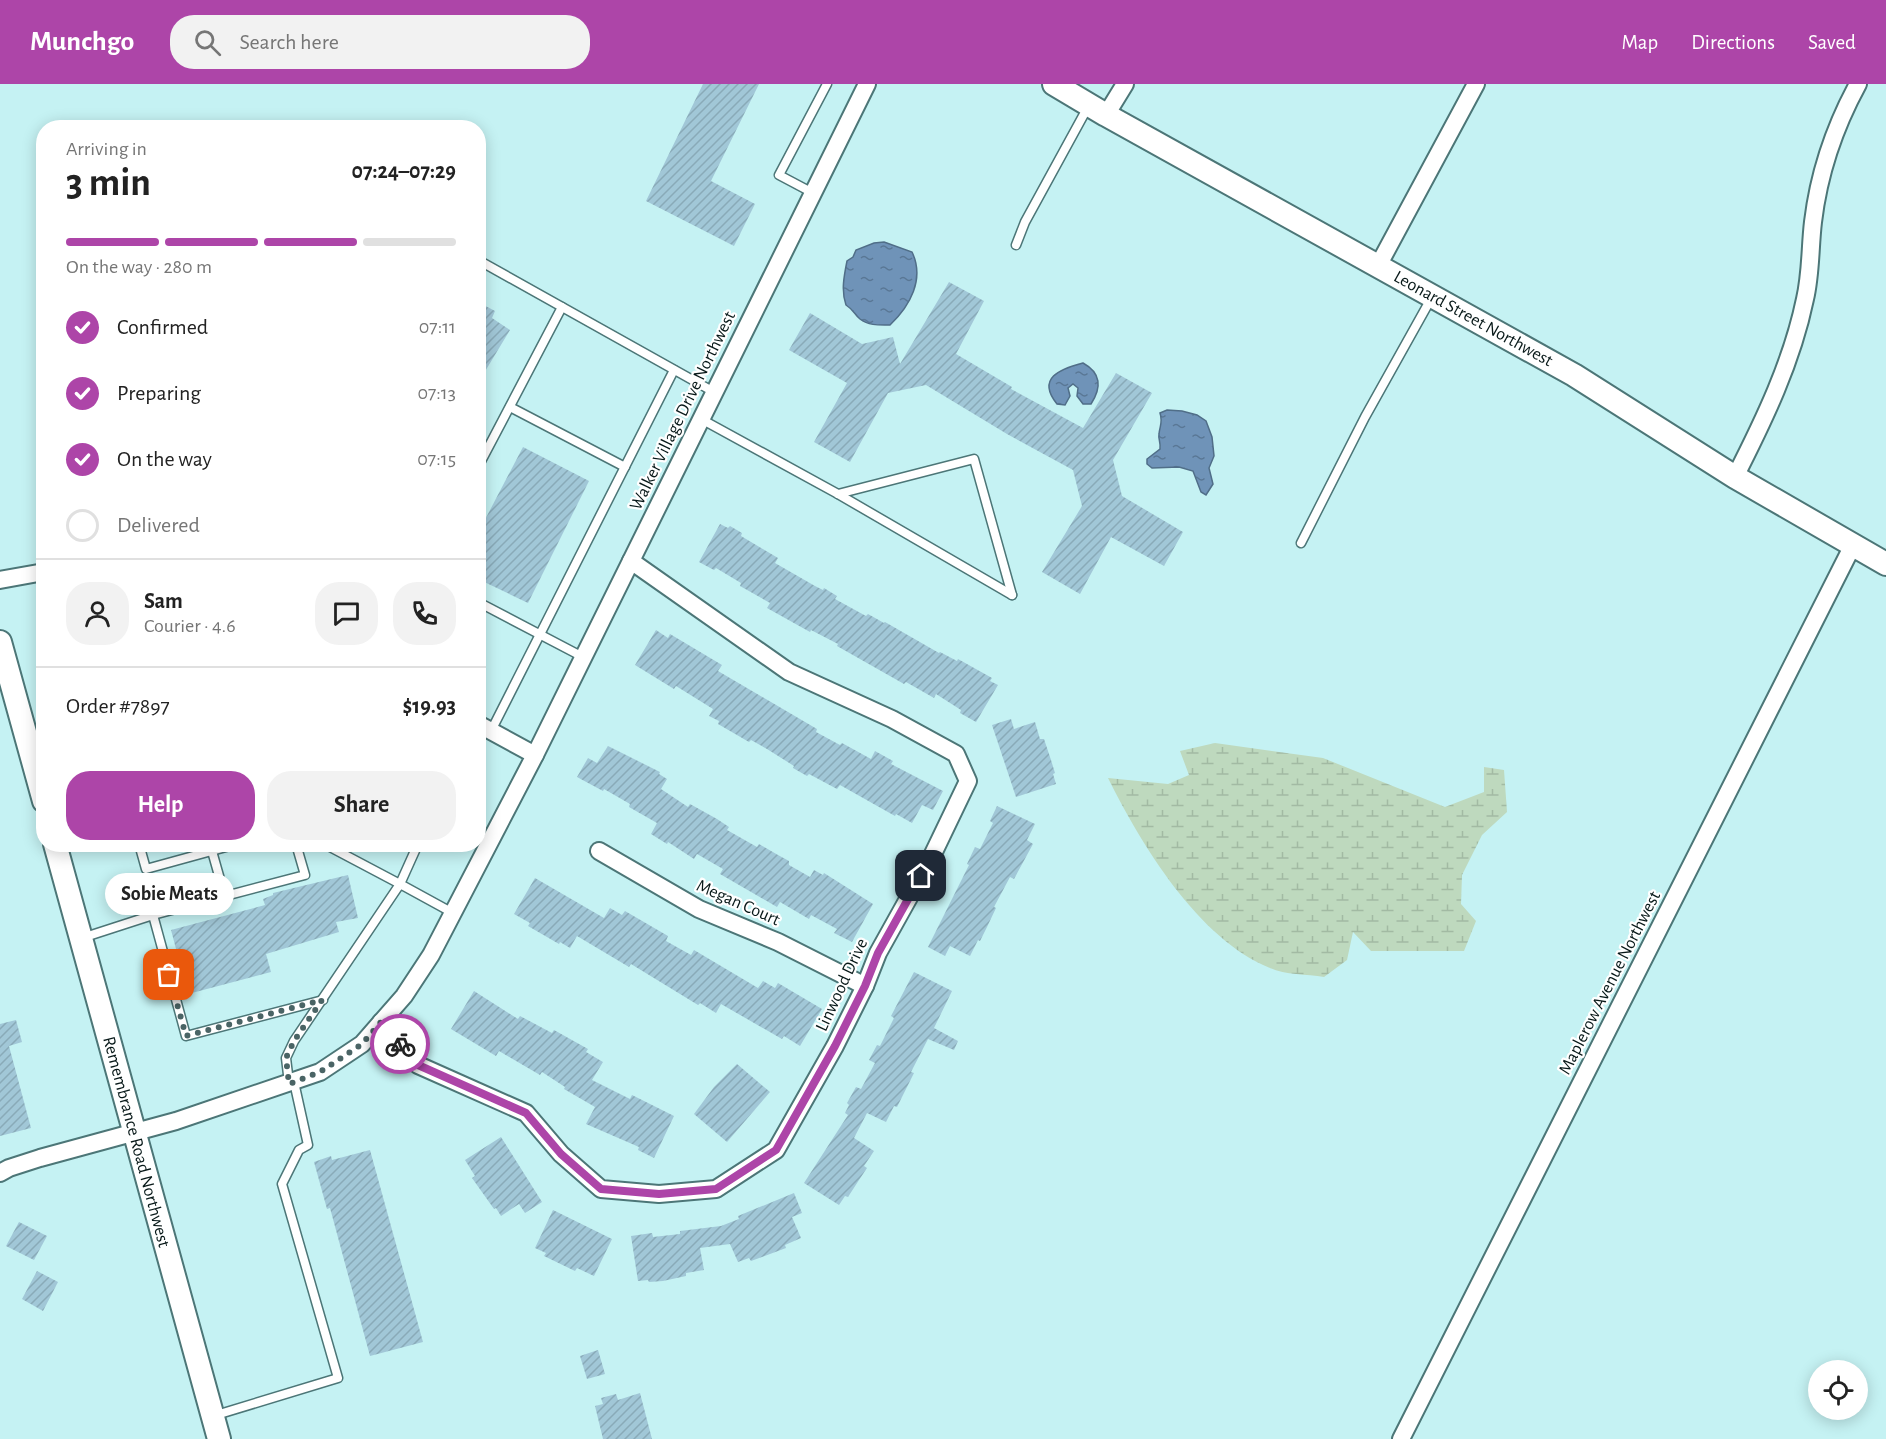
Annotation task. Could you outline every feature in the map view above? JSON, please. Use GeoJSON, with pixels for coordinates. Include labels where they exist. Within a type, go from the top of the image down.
{"type":"FeatureCollection","features":[{"type":"Feature","properties":{"kind":"main road","name":"Leonard Street Northwest"},"geometry":{"type":"LineString","coordinates":[[1054,84],[1575,375],[1735,477],[1886,564]]}},
{"type":"Feature","properties":{"kind":"main road"},"geometry":{"type":"LineString","coordinates":[[0,642],[36,770]]}},
{"type":"Feature","properties":{"kind":"main road","name":"Remembrance Road Northwest"},"geometry":{"type":"LineString","coordinates":[[57,852],[133,1134],[219,1439]]}},
{"type":"Feature","properties":{"kind":"street","name":"Walker Village Drive Northwest"},"geometry":{"type":"LineString","coordinates":[[486,849],[867,84]]}},
{"type":"Feature","properties":{"kind":"street"},"geometry":{"type":"LineString","coordinates":[[1098,110],[1125,84]]}},
{"type":"Feature","properties":{"kind":"street"},"geometry":{"type":"LineString","coordinates":[[1378,266],[1476,84]]}},
{"type":"Feature","properties":{"kind":"street"},"geometry":{"type":"LineString","coordinates":[[1735,477],[1782,378],[1797,336],[1806,296],[1814,219],[1823,166],[1840,117],[1858,84]]}},
{"type":"Feature","properties":{"kind":"street","name":"Maplerow Avenue Northwest"},"geometry":{"type":"LineString","coordinates":[[1401,1439],[1854,545]]}},
{"type":"Feature","properties":{"kind":"street","name":"Linwood Drive"},"geometry":{"type":"LineString","coordinates":[[381,1022],[418,1065],[526,1113],[561,1154],[601,1189],[659,1194],[716,1189],[776,1150],[835,1046],[865,986],[878,953],[932,856],[968,781],[956,754],[892,719],[789,672],[631,561]]}},
{"type":"Feature","properties":{"kind":"street"},"geometry":{"type":"LineString","coordinates":[[0,580],[36,573]]}},
{"type":"Feature","properties":{"kind":"street"},"geometry":{"type":"LineString","coordinates":[[486,729],[535,755]]}},
{"type":"Feature","properties":{"kind":"street","name":"Megan Court"},"geometry":{"type":"LineString","coordinates":[[600,850],[699,909],[778,942],[865,986]]}},
{"type":"Feature","properties":{"kind":"street","name":"Walker Village Drive Northwest"},"geometry":{"type":"LineString","coordinates":[[0,1173],[30,1161],[133,1134],[320,1072],[362,1044],[404,996],[431,955],[485,852]]}},
{"type":"Feature","properties":{"kind":"lane"},"geometry":{"type":"LineString","coordinates":[[813,193],[779,175],[827,84]]}},
{"type":"Feature","properties":{"kind":"lane"},"geometry":{"type":"LineString","coordinates":[[1016,245],[1025,222],[1098,110]]}},
{"type":"Feature","properties":{"kind":"lane"},"geometry":{"type":"LineString","coordinates":[[486,265],[714,392]]}},
{"type":"Feature","properties":{"kind":"lane"},"geometry":{"type":"LineString","coordinates":[[1301,543],[1365,417],[1432,296]]}},
{"type":"Feature","properties":{"kind":"lane"},"geometry":{"type":"LineString","coordinates":[[486,452],[562,308]]}},
{"type":"Feature","properties":{"kind":"lane"},"geometry":{"type":"LineString","coordinates":[[486,726],[539,634],[674,370]]}},
{"type":"Feature","properties":{"kind":"lane"},"geometry":{"type":"LineString","coordinates":[[510,407],[625,467]]}},
{"type":"Feature","properties":{"kind":"lane"},"geometry":{"type":"LineString","coordinates":[[701,419],[838,494],[1012,595],[974,459],[838,494]]}},
{"type":"Feature","properties":{"kind":"lane"},"geometry":{"type":"LineString","coordinates":[[486,606],[583,657]]}},
{"type":"Feature","properties":{"kind":"lane"},"geometry":{"type":"LineString","coordinates":[[141,852],[146,869],[199,852]]}},
{"type":"Feature","properties":{"kind":"lane"},"geometry":{"type":"LineString","coordinates":[[212,852],[225,897]]}},
{"type":"Feature","properties":{"kind":"lane"},"geometry":{"type":"LineString","coordinates":[[80,938],[153,915],[305,875],[298,852]]}},
{"type":"Feature","properties":{"kind":"lane"},"geometry":{"type":"LineString","coordinates":[[339,852],[453,913]]}},
{"type":"Feature","properties":{"kind":"lane"},"geometry":{"type":"LineString","coordinates":[[212,1416],[338,1378],[282,1184],[299,1150],[309,1145],[286,1058],[294,1041],[400,884],[414,852]]}},
{"type":"Feature","properties":{"kind":"lane"},"geometry":{"type":"LineString","coordinates":[[153,915],[186,1036],[322,1000]]}},
{"type":"Feature","properties":{"kind":"green space"},"geometry":{"type":"Polygon","coordinates":[[[1215,743],[1323,758],[1445,807],[1484,792],[1484,767],[1504,770],[1507,812],[1482,835],[1462,875],[1461,904],[1476,921],[1464,951],[1371,951],[1353,932],[1347,960],[1324,977],[1289,973],[1270,968],[1244,954],[1219,935],[1174,887],[1137,831],[1108,778],[1168,784],[1189,775],[1180,751],[1215,743]]]}},
{"type":"Feature","properties":{"kind":"water"},"geometry":{"type":"Polygon","coordinates":[[[884,242],[912,252],[917,272],[913,292],[904,309],[890,325],[878,325],[863,321],[846,305],[844,278],[847,261],[853,257],[856,250],[884,242]]]}},
{"type":"Feature","properties":{"kind":"water"},"geometry":{"type":"Polygon","coordinates":[[[1083,363],[1093,371],[1098,381],[1095,398],[1091,404],[1083,404],[1077,396],[1078,388],[1073,384],[1068,388],[1070,396],[1065,405],[1057,404],[1051,395],[1050,381],[1066,368],[1083,363]]]}},
{"type":"Feature","properties":{"kind":"water"},"geometry":{"type":"Polygon","coordinates":[[[1167,410],[1197,415],[1206,421],[1212,437],[1214,456],[1209,468],[1213,484],[1206,495],[1201,492],[1193,471],[1179,467],[1152,468],[1147,464],[1147,459],[1160,449],[1160,413],[1167,410]]]}},
{"type":"Feature","properties":{"kind":"building"},"geometry":{"type":"Polygon","coordinates":[[[703,84],[759,84],[711,181],[755,204],[734,246],[646,201],[703,84]]]}},
{"type":"Feature","properties":{"kind":"building"},"geometry":{"type":"Polygon","coordinates":[[[949,282],[984,301],[956,354],[1012,387],[1011,389],[1083,428],[1116,373],[1152,393],[1113,460],[1122,496],[1183,532],[1164,566],[1111,537],[1080,594],[1042,572],[1082,506],[1073,470],[1007,434],[926,385],[888,393],[850,462],[814,442],[847,383],[789,350],[810,313],[862,344],[893,337],[900,364],[949,282]]]}},
{"type":"Feature","properties":{"kind":"building"},"geometry":{"type":"Polygon","coordinates":[[[486,306],[495,311],[492,318],[510,330],[486,370],[486,306]]]}},
{"type":"Feature","properties":{"kind":"building"},"geometry":{"type":"Polygon","coordinates":[[[523,447],[589,481],[528,603],[486,583],[486,518],[523,447]]]}},
{"type":"Feature","properties":{"kind":"building"},"geometry":{"type":"Polygon","coordinates":[[[720,524],[728,528],[730,526],[742,533],[741,536],[778,558],[775,563],[815,586],[823,590],[824,588],[837,596],[835,599],[866,616],[868,614],[885,622],[939,653],[957,661],[958,659],[992,678],[990,681],[998,685],[976,722],[960,713],[961,710],[936,694],[934,698],[906,682],[904,684],[837,646],[838,644],[811,630],[810,632],[767,608],[770,603],[740,586],[741,583],[716,568],[714,570],[699,562],[720,524]]]}},
{"type":"Feature","properties":{"kind":"building"},"geometry":{"type":"Polygon","coordinates":[[[656,630],[668,638],[670,634],[722,665],[718,671],[817,729],[816,732],[871,759],[875,751],[893,761],[891,764],[943,791],[933,810],[922,805],[912,823],[840,785],[837,789],[809,774],[807,776],[767,749],[751,740],[749,742],[718,724],[719,721],[709,716],[713,709],[676,686],[674,689],[635,665],[656,630]]]}},
{"type":"Feature","properties":{"kind":"building"},"geometry":{"type":"Polygon","coordinates":[[[1011,719],[1014,729],[1035,722],[1040,739],[1044,739],[1055,773],[1053,774],[1056,784],[1016,797],[992,725],[1011,719]]]}},
{"type":"Feature","properties":{"kind":"building"},"geometry":{"type":"Polygon","coordinates":[[[608,746],[660,772],[659,774],[667,779],[661,789],[688,807],[690,804],[717,819],[729,827],[727,830],[757,847],[759,844],[789,861],[789,865],[810,877],[814,870],[823,875],[824,873],[873,904],[852,942],[834,933],[837,929],[811,915],[809,919],[780,902],[777,907],[720,874],[723,869],[697,854],[694,859],[668,842],[667,844],[651,834],[657,823],[604,789],[603,791],[577,777],[588,758],[597,763],[608,746]]]}},
{"type":"Feature","properties":{"kind":"building"},"geometry":{"type":"Polygon","coordinates":[[[997,806],[1035,824],[1027,840],[1033,844],[1014,879],[1010,877],[980,941],[978,940],[970,956],[950,946],[945,956],[928,947],[969,865],[967,864],[975,847],[980,849],[993,823],[990,821],[997,806]]]}},
{"type":"Feature","properties":{"kind":"building"},"geometry":{"type":"Polygon","coordinates":[[[348,875],[358,918],[336,922],[339,932],[266,954],[271,972],[188,994],[171,930],[265,905],[263,899],[273,893],[348,875]]]}},
{"type":"Feature","properties":{"kind":"building"},"geometry":{"type":"Polygon","coordinates":[[[535,878],[604,918],[610,908],[622,915],[625,911],[668,936],[666,941],[691,955],[694,950],[758,988],[763,981],[775,988],[778,983],[822,1009],[800,1046],[784,1036],[782,1039],[721,1004],[716,1013],[700,1003],[698,1005],[631,964],[629,967],[577,936],[570,948],[560,942],[559,944],[528,926],[530,923],[514,914],[535,878]]]}},
{"type":"Feature","properties":{"kind":"building"},"geometry":{"type":"Polygon","coordinates":[[[914,972],[952,991],[934,1028],[958,1041],[954,1050],[928,1039],[897,1107],[894,1106],[886,1122],[867,1113],[854,1138],[874,1151],[864,1166],[867,1168],[848,1197],[845,1196],[839,1205],[804,1183],[848,1115],[845,1113],[849,1105],[847,1103],[856,1087],[861,1089],[875,1063],[869,1060],[877,1045],[880,1046],[894,1018],[891,1016],[914,972]]]}},
{"type":"Feature","properties":{"kind":"building"},"geometry":{"type":"Polygon","coordinates":[[[474,991],[518,1019],[520,1016],[552,1033],[554,1030],[588,1049],[586,1052],[603,1062],[592,1080],[630,1099],[632,1095],[674,1116],[654,1158],[638,1150],[639,1147],[586,1124],[595,1107],[564,1089],[565,1087],[542,1072],[540,1075],[499,1051],[496,1056],[451,1029],[474,991]]]}},
{"type":"Feature","properties":{"kind":"building"},"geometry":{"type":"Polygon","coordinates":[[[16,1020],[22,1042],[9,1046],[31,1128],[0,1136],[0,1024],[16,1020]]]}},
{"type":"Feature","properties":{"kind":"building"},"geometry":{"type":"Polygon","coordinates":[[[737,1064],[770,1092],[727,1142],[694,1114],[714,1087],[737,1064]]]}},
{"type":"Feature","properties":{"kind":"building"},"geometry":{"type":"Polygon","coordinates":[[[501,1137],[542,1202],[525,1213],[519,1204],[501,1216],[472,1178],[475,1176],[465,1160],[501,1137]]]}},
{"type":"Feature","properties":{"kind":"building"},"geometry":{"type":"Polygon","coordinates":[[[370,1150],[423,1342],[370,1356],[330,1208],[327,1209],[314,1162],[331,1156],[332,1160],[370,1150]]]}},
{"type":"Feature","properties":{"kind":"building"},"geometry":{"type":"Polygon","coordinates":[[[794,1193],[802,1213],[792,1217],[801,1238],[785,1245],[786,1248],[751,1261],[749,1258],[738,1262],[730,1244],[700,1248],[704,1270],[663,1281],[638,1281],[631,1236],[652,1233],[653,1237],[680,1234],[680,1231],[721,1226],[739,1219],[738,1216],[794,1193]]]}},
{"type":"Feature","properties":{"kind":"building"},"geometry":{"type":"Polygon","coordinates":[[[553,1210],[612,1239],[594,1276],[577,1268],[575,1271],[544,1256],[546,1253],[535,1248],[553,1210]]]}},
{"type":"Feature","properties":{"kind":"building"},"geometry":{"type":"Polygon","coordinates":[[[19,1222],[47,1236],[34,1260],[6,1246],[19,1222]]]}},
{"type":"Feature","properties":{"kind":"building"},"geometry":{"type":"Polygon","coordinates":[[[37,1271],[58,1282],[43,1311],[22,1299],[37,1271]]]}},
{"type":"Feature","properties":{"kind":"building"},"geometry":{"type":"Polygon","coordinates":[[[598,1350],[605,1374],[587,1379],[580,1356],[598,1350]]]}},
{"type":"Feature","properties":{"kind":"building"},"geometry":{"type":"Polygon","coordinates":[[[640,1393],[652,1439],[603,1439],[595,1406],[603,1404],[601,1398],[616,1394],[618,1400],[640,1393]]]}},
{"type":"Feature","properties":{"kind":"way so far"},"geometry":{"type":"LineString","coordinates":[[169,975],[186,1036],[322,1000],[294,1041],[286,1058],[289,1084],[320,1072],[362,1044],[381,1022],[400,1044]]}},
{"type":"Feature","properties":{"kind":"place","name":"Sobie Meats"},"geometry":{"type":"Point","coordinates":[169,975]}},
{"type":"Feature","properties":{"kind":"route"},"geometry":{"type":"LineString","coordinates":[[400,1044],[418,1065],[526,1113],[561,1154],[601,1189],[659,1194],[716,1189],[776,1150],[835,1046],[865,986],[878,953],[921,876]]}}]}
